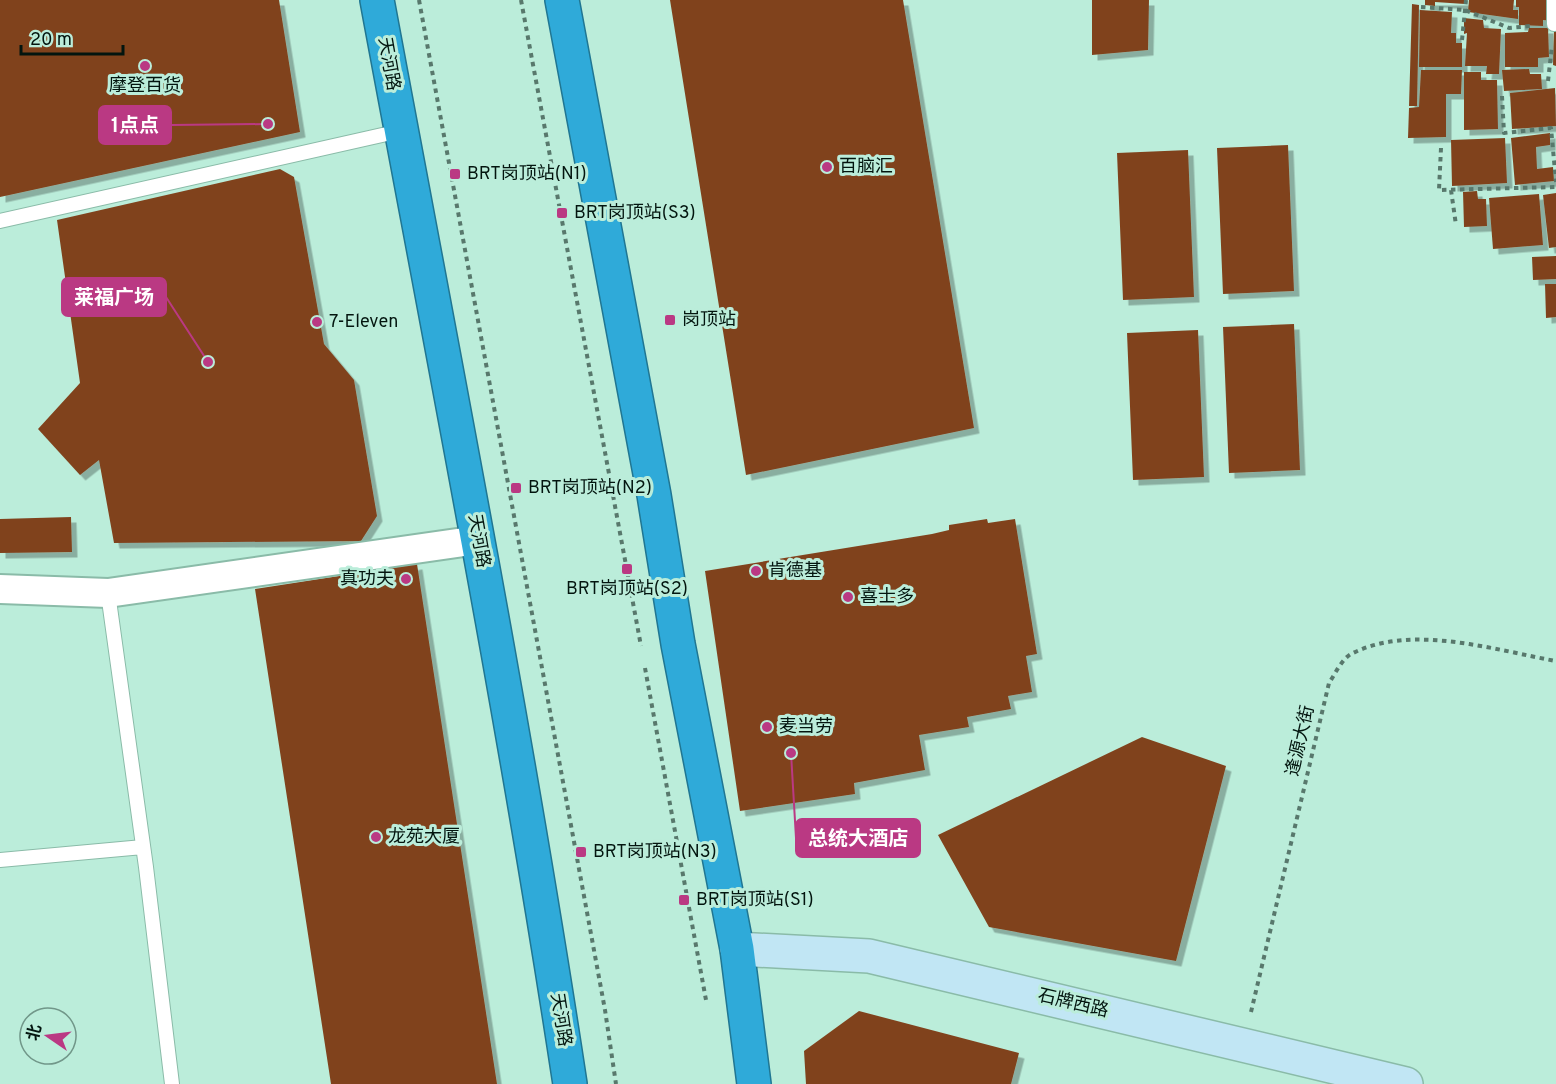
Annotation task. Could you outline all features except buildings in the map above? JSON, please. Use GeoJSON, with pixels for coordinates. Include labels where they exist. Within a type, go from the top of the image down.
{"type":"FeatureCollection","features":[{"type":"Feature","properties":{"kind":"highway","name":"天河路"},"geometry":{"type":"LineString","coordinates":[[377,0],[478,540],[549,943],[570,1084]]}},
{"type":"Feature","properties":{"kind":"highway"},"geometry":{"type":"LineString","coordinates":[[562,0],[654,495],[678,644],[737,949],[754,1084]]}},
{"type":"Feature","properties":{"kind":"street"},"geometry":{"type":"LineString","coordinates":[[0,589],[108,593],[478,540]]}},
{"type":"Feature","properties":{"kind":"street","name":"石牌西路"},"geometry":{"type":"LineString","coordinates":[[737,949],[869,956],[1406,1084]]}},
{"type":"Feature","properties":{"kind":"lane"},"geometry":{"type":"LineString","coordinates":[[1554,0],[1554,24]]}},
{"type":"Feature","properties":{"kind":"lane"},"geometry":{"type":"LineString","coordinates":[[0,220],[400,131]]}},
{"type":"Feature","properties":{"kind":"lane"},"geometry":{"type":"LineString","coordinates":[[108,593],[143,847],[172,1084]]}},
{"type":"Feature","properties":{"kind":"lane"},"geometry":{"type":"LineString","coordinates":[[0,860],[143,847]]}},
{"type":"Feature","properties":{"kind":"path"},"geometry":{"type":"LineString","coordinates":[[419,0],[603,999],[616,1084]]}},
{"type":"Feature","properties":{"kind":"path"},"geometry":{"type":"LineString","coordinates":[[521,0],[708,1008]]}},
{"type":"Feature","properties":{"kind":"path"},"geometry":{"type":"LineString","coordinates":[[1462,40],[1466,0]]}},
{"type":"Feature","properties":{"kind":"path"},"geometry":{"type":"LineString","coordinates":[[1421,7],[1465,10],[1509,28]]}},
{"type":"Feature","properties":{"kind":"path"},"geometry":{"type":"LineString","coordinates":[[1548,81],[1554,24]]}},
{"type":"Feature","properties":{"kind":"path"},"geometry":{"type":"LineString","coordinates":[[1441,148],[1438,190],[1556,184],[1553,128],[1504,133],[1502,96]]}},
{"type":"Feature","properties":{"kind":"path"},"geometry":{"type":"LineString","coordinates":[[1451,190],[1456,225]]}},
{"type":"Feature","properties":{"kind":"path","name":"逢源大街"},"geometry":{"type":"LineString","coordinates":[[1244,1045],[1329,683],[1349,655],[1381,643],[1428,639],[1556,661]]}},
{"type":"Feature","properties":{"kind":"place","name":"摩登百货"},"geometry":{"type":"Point","coordinates":[145,66]}},
{"type":"Feature","properties":{"kind":"place","name":"1点点"},"geometry":{"type":"Point","coordinates":[268,124]}},
{"type":"Feature","properties":{"kind":"place","name":"百脑汇"},"geometry":{"type":"Point","coordinates":[827,167]}},
{"type":"Feature","properties":{"kind":"place","name":"BRT岗顶站(N1)"},"geometry":{"type":"Point","coordinates":[455,174]}},
{"type":"Feature","properties":{"kind":"place","name":"BRT岗顶站(S3)"},"geometry":{"type":"Point","coordinates":[562,213]}},
{"type":"Feature","properties":{"kind":"place","name":"岗顶站"},"geometry":{"type":"Point","coordinates":[670,320]}},
{"type":"Feature","properties":{"kind":"place","name":"7-Eleven"},"geometry":{"type":"Point","coordinates":[317,322]}},
{"type":"Feature","properties":{"kind":"place","name":"莱福广场"},"geometry":{"type":"Point","coordinates":[208,362]}},
{"type":"Feature","properties":{"kind":"place","name":"BRT岗顶站(N2)"},"geometry":{"type":"Point","coordinates":[516,488]}},
{"type":"Feature","properties":{"kind":"place","name":"BRT岗顶站(S2)"},"geometry":{"type":"Point","coordinates":[627,569]}},
{"type":"Feature","properties":{"kind":"place","name":"肯德基"},"geometry":{"type":"Point","coordinates":[756,571]}},
{"type":"Feature","properties":{"kind":"place","name":"真功夫"},"geometry":{"type":"Point","coordinates":[406,579]}},
{"type":"Feature","properties":{"kind":"place","name":"喜士多"},"geometry":{"type":"Point","coordinates":[848,597]}},
{"type":"Feature","properties":{"kind":"place","name":"麦当劳"},"geometry":{"type":"Point","coordinates":[767,727]}},
{"type":"Feature","properties":{"kind":"place","name":"总统大酒店"},"geometry":{"type":"Point","coordinates":[791,753]}},
{"type":"Feature","properties":{"kind":"place","name":"龙苑大厦"},"geometry":{"type":"Point","coordinates":[376,837]}},
{"type":"Feature","properties":{"kind":"place","name":"BRT岗顶站(N3)"},"geometry":{"type":"Point","coordinates":[581,852]}},
{"type":"Feature","properties":{"kind":"place","name":"BRT岗顶站(S1)"},"geometry":{"type":"Point","coordinates":[684,900]}}]}
